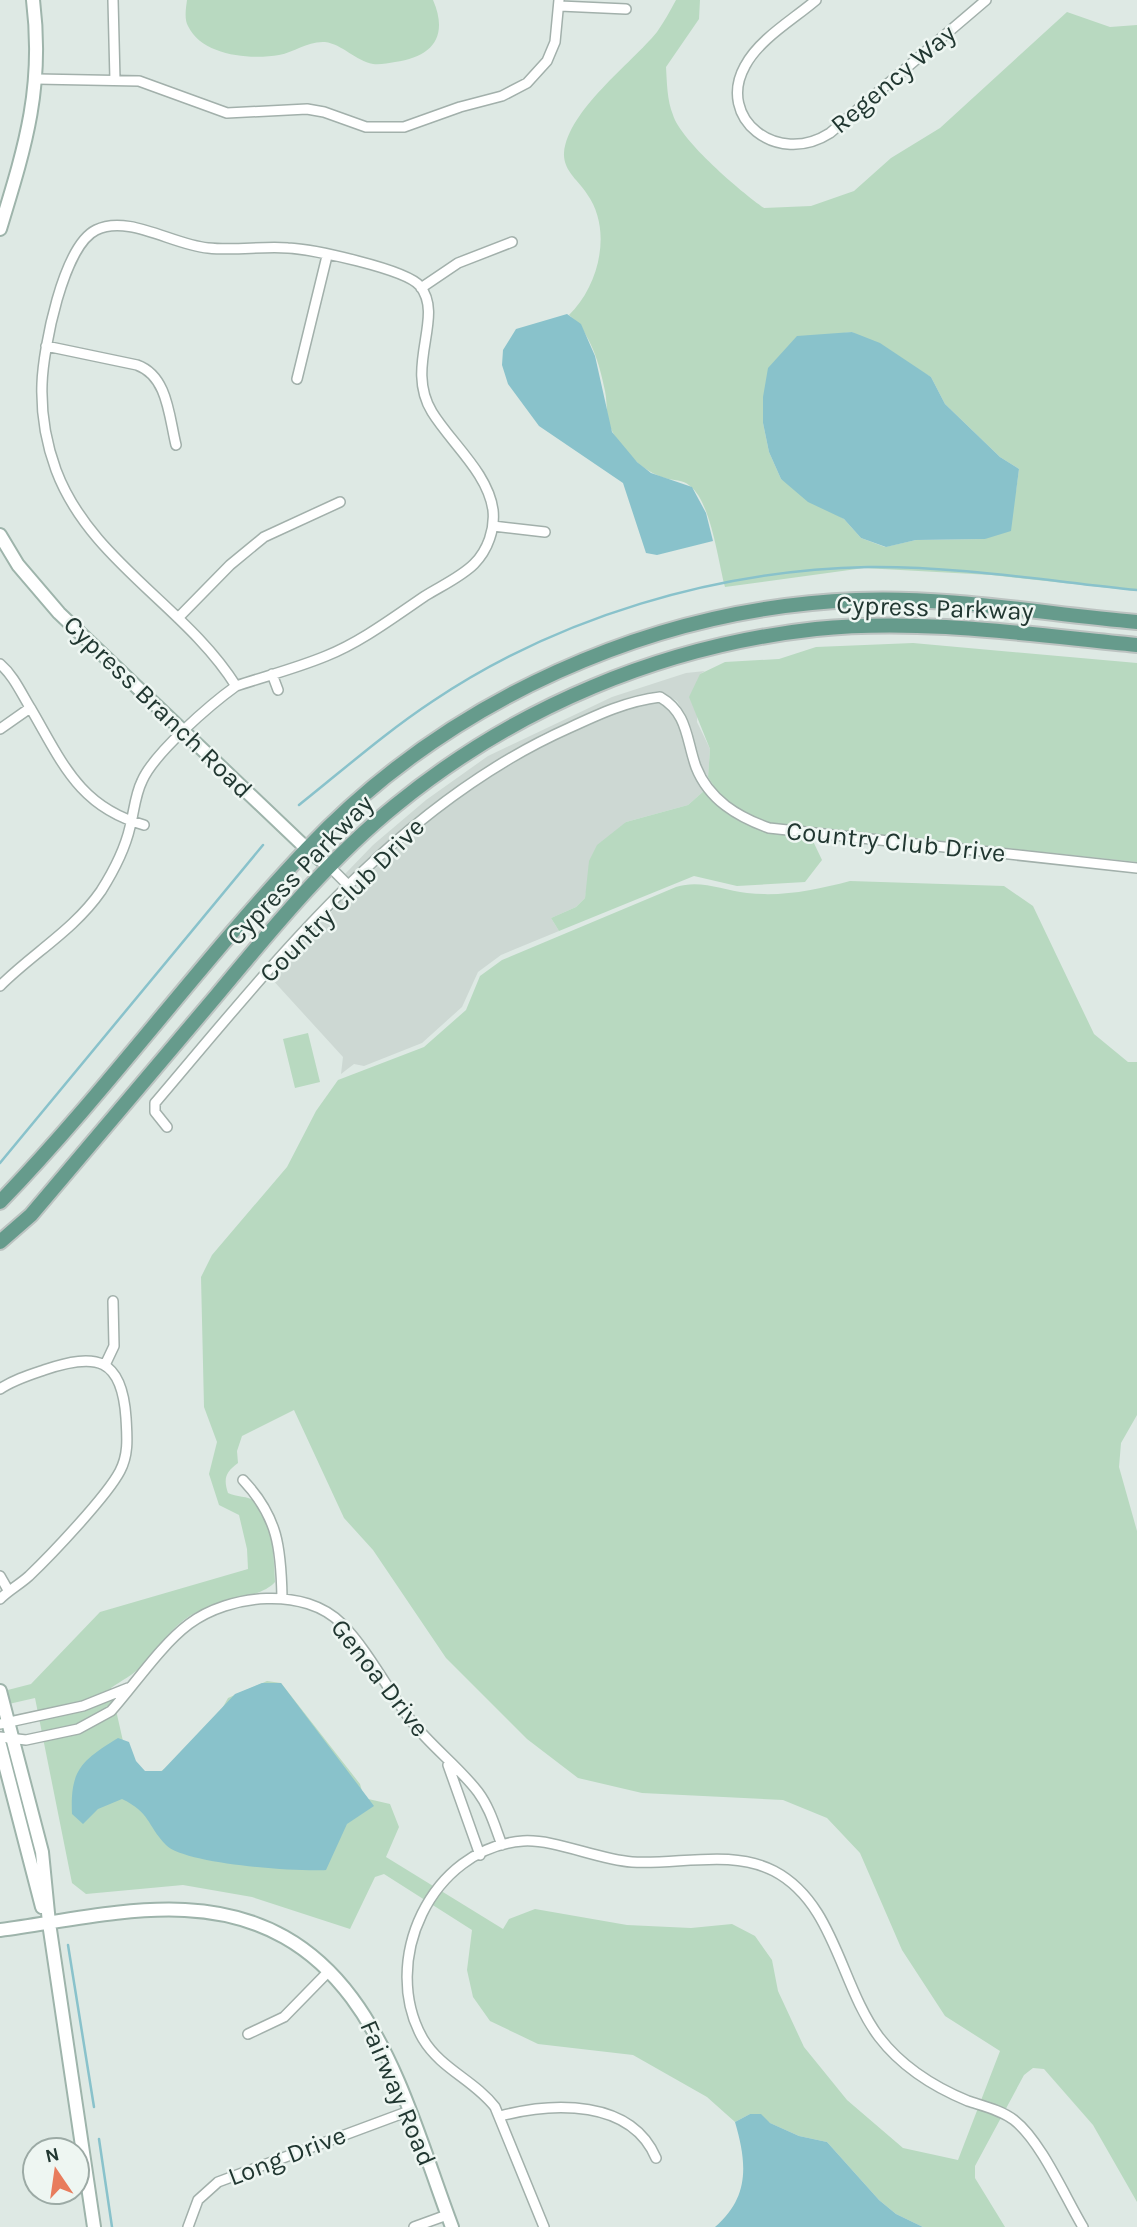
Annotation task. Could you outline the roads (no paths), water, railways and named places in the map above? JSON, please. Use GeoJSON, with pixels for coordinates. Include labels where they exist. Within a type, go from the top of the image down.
{"type":"FeatureCollection","features":[{"type":"Feature","properties":{"kind":"main road","name":"Cypress Parkway"},"geometry":{"type":"LineString","coordinates":[[0,1202],[53,1147],[307,849],[369,791],[475,715],[547,674],[627,643],[709,620],[786,606],[857,600],[937,602],[1137,622]]}},
{"type":"Feature","properties":{"kind":"main road","name":"Cypress Parkway"},"geometry":{"type":"LineString","coordinates":[[0,1241],[31,1215],[253,952],[330,867],[396,805],[473,748],[542,708],[667,659],[730,644],[817,629],[897,626],[978,630],[1137,645]]}},
{"type":"Feature","properties":{"kind":"street"},"geometry":{"type":"LineString","coordinates":[[0,229],[30,132],[37,79],[33,0]]}},
{"type":"Feature","properties":{"kind":"street"},"geometry":{"type":"LineString","coordinates":[[113,0],[115,80]]}},
{"type":"Feature","properties":{"kind":"street","name":"Regency Way"},"geometry":{"type":"LineString","coordinates":[[816,0],[754,52],[741,74],[740,98],[748,121],[760,134],[780,145],[806,145],[830,133],[986,0]]}},
{"type":"Feature","properties":{"kind":"street"},"geometry":{"type":"LineString","coordinates":[[37,79],[148,83],[227,113],[307,109],[366,127],[404,127],[460,107],[502,96],[527,83],[552,52],[559,26],[560,3],[626,9]]}},
{"type":"Feature","properties":{"kind":"street"},"geometry":{"type":"LineString","coordinates":[[0,986],[91,904],[112,873],[131,821],[142,779],[156,760],[184,732],[236,686],[328,655],[466,570],[485,548],[493,526],[492,504],[485,487],[432,413],[424,394],[420,365],[428,309],[421,288],[401,273],[286,247],[231,250],[199,247],[128,226],[104,227],[85,237],[74,253],[47,346],[42,386],[49,450],[62,484],[92,532],[218,658],[236,686]]}},
{"type":"Feature","properties":{"kind":"street"},"geometry":{"type":"LineString","coordinates":[[421,288],[458,263],[512,242]]}},
{"type":"Feature","properties":{"kind":"street"},"geometry":{"type":"LineString","coordinates":[[297,379],[327,256]]}},
{"type":"Feature","properties":{"kind":"street"},"geometry":{"type":"LineString","coordinates":[[47,346],[137,365],[150,371],[161,385],[176,444]]}},
{"type":"Feature","properties":{"kind":"street"},"geometry":{"type":"LineString","coordinates":[[178,618],[230,565],[264,537],[341,502]]}},
{"type":"Feature","properties":{"kind":"street"},"geometry":{"type":"LineString","coordinates":[[493,526],[545,532]]}},
{"type":"Feature","properties":{"kind":"street","name":"Cypress Branch Road"},"geometry":{"type":"LineString","coordinates":[[0,535],[18,565],[48,601],[307,849],[330,867]]}},
{"type":"Feature","properties":{"kind":"street"},"geometry":{"type":"LineString","coordinates":[[0,664],[15,681],[81,790],[99,806],[144,825]]}},
{"type":"Feature","properties":{"kind":"street"},"geometry":{"type":"LineString","coordinates":[[272,674],[278,690]]}},
{"type":"Feature","properties":{"kind":"street","name":"Country Club Drive"},"geometry":{"type":"LineString","coordinates":[[167,1127],[155,1112],[155,1103],[259,982],[349,886],[415,824],[473,781],[544,739],[619,706],[660,697],[671,703],[685,723],[696,768],[717,800],[745,820],[781,830],[1137,868]]}},
{"type":"Feature","properties":{"kind":"street"},"geometry":{"type":"LineString","coordinates":[[0,729],[30,708]]}},
{"type":"Feature","properties":{"kind":"street"},"geometry":{"type":"LineString","coordinates":[[330,867],[349,886]]}},
{"type":"Feature","properties":{"kind":"street"},"geometry":{"type":"LineString","coordinates":[[104,1365],[114,1346],[113,1301]]}},
{"type":"Feature","properties":{"kind":"street"},"geometry":{"type":"LineString","coordinates":[[0,1390],[22,1378],[78,1361],[90,1360],[104,1365],[117,1376],[125,1394],[127,1449],[121,1470],[28,1576],[4,1590]]}},
{"type":"Feature","properties":{"kind":"street"},"geometry":{"type":"LineString","coordinates":[[243,1480],[263,1501],[276,1535],[281,1553],[282,1597]]}},
{"type":"Feature","properties":{"kind":"street"},"geometry":{"type":"LineString","coordinates":[[0,1576],[4,1590],[0,1600]]}},
{"type":"Feature","properties":{"kind":"street","name":"Genoa Drive"},"geometry":{"type":"LineString","coordinates":[[0,1737],[26,1741],[96,1721],[111,1711],[190,1623],[240,1604],[282,1597],[325,1610],[356,1640],[413,1722],[478,1793],[489,1810],[502,1845]]}},
{"type":"Feature","properties":{"kind":"street","name":"Genoa Drive"},"geometry":{"type":"LineString","coordinates":[[5,1723],[83,1706],[133,1686]]}},
{"type":"Feature","properties":{"kind":"street"},"geometry":{"type":"LineString","coordinates":[[0,1691],[5,1723],[14,1738],[42,1852],[49,1923],[94,2227]]}},
{"type":"Feature","properties":{"kind":"street"},"geometry":{"type":"LineString","coordinates":[[0,1745],[40,1902],[49,1923]]}},
{"type":"Feature","properties":{"kind":"street","name":"Genoa Drive"},"geometry":{"type":"LineString","coordinates":[[445,1760],[480,1855]]}},
{"type":"Feature","properties":{"kind":"street"},"geometry":{"type":"LineString","coordinates":[[544,2227],[500,2116],[488,2099],[445,2066],[424,2039],[411,2007],[406,1975],[409,1947],[424,1909],[446,1879],[480,1855],[502,1845],[541,1842],[595,1857],[627,1861],[731,1860],[755,1864],[781,1875],[802,1892],[816,1910],[866,2015],[886,2045],[937,2087],[1017,2122],[1040,2154],[1083,2227]]}},
{"type":"Feature","properties":{"kind":"street","name":"Fairway Road"},"geometry":{"type":"LineString","coordinates":[[0,1930],[153,1910],[209,1912],[268,1931],[298,1947],[329,1971],[369,2020],[387,2053],[450,2221]]}},
{"type":"Feature","properties":{"kind":"street"},"geometry":{"type":"LineString","coordinates":[[248,2034],[284,2017],[329,1971]]}},
{"type":"Feature","properties":{"kind":"street"},"geometry":{"type":"LineString","coordinates":[[500,2116],[550,2107],[602,2113],[639,2131],[656,2158]]}},
{"type":"Feature","properties":{"kind":"street","name":"Long Drive"},"geometry":{"type":"LineString","coordinates":[[188,2227],[198,2200],[218,2182],[409,2111]]}},
{"type":"Feature","properties":{"kind":"street"},"geometry":{"type":"LineString","coordinates":[[414,2227],[450,2221]]}},
{"type":"Feature","properties":{"kind":"water"},"geometry":{"type":"Polygon","coordinates":[[[567,314],[581,324],[595,356],[612,432],[637,462],[651,473],[692,487],[706,513],[713,541],[657,555],[646,553],[623,483],[539,426],[508,384],[502,365],[503,350],[516,329],[567,314]]]}},
{"type":"Feature","properties":{"kind":"water"},"geometry":{"type":"Polygon","coordinates":[[[852,332],[880,343],[931,377],[945,404],[1000,457],[1019,469],[1011,531],[985,539],[916,540],[886,547],[861,538],[844,519],[808,502],[781,479],[769,452],[763,423],[763,397],[768,368],[797,336],[852,332]]]}},
{"type":"Feature","properties":{"kind":"water"},"geometry":{"type":"Polygon","coordinates":[[[262,1683],[281,1683],[374,1806],[347,1824],[326,1870],[291,1870],[217,1862],[177,1852],[166,1845],[138,1809],[122,1799],[98,1809],[83,1824],[72,1814],[73,1787],[80,1768],[105,1746],[118,1738],[129,1742],[136,1761],[145,1771],[162,1771],[235,1694],[262,1683]]]}},
{"type":"Feature","properties":{"kind":"water"},"geometry":{"type":"Polygon","coordinates":[[[750,2114],[761,2114],[770,2123],[799,2136],[827,2142],[879,2200],[896,2214],[923,2227],[715,2227],[735,2204],[740,2191],[743,2179],[742,2151],[735,2122],[750,2114]]]}},
{"type":"Feature","properties":{"kind":"waterway"},"geometry":{"type":"LineString","coordinates":[[299,805],[398,725],[481,671],[586,622],[697,589],[754,577],[811,570],[901,567],[969,571],[1137,590]]}},
{"type":"Feature","properties":{"kind":"waterway"},"geometry":{"type":"LineString","coordinates":[[0,1163],[263,845]]}},
{"type":"Feature","properties":{"kind":"waterway"},"geometry":{"type":"LineString","coordinates":[[68,1945],[94,2107]]}},
{"type":"Feature","properties":{"kind":"waterway"},"geometry":{"type":"LineString","coordinates":[[99,2139],[112,2227]]}}]}
